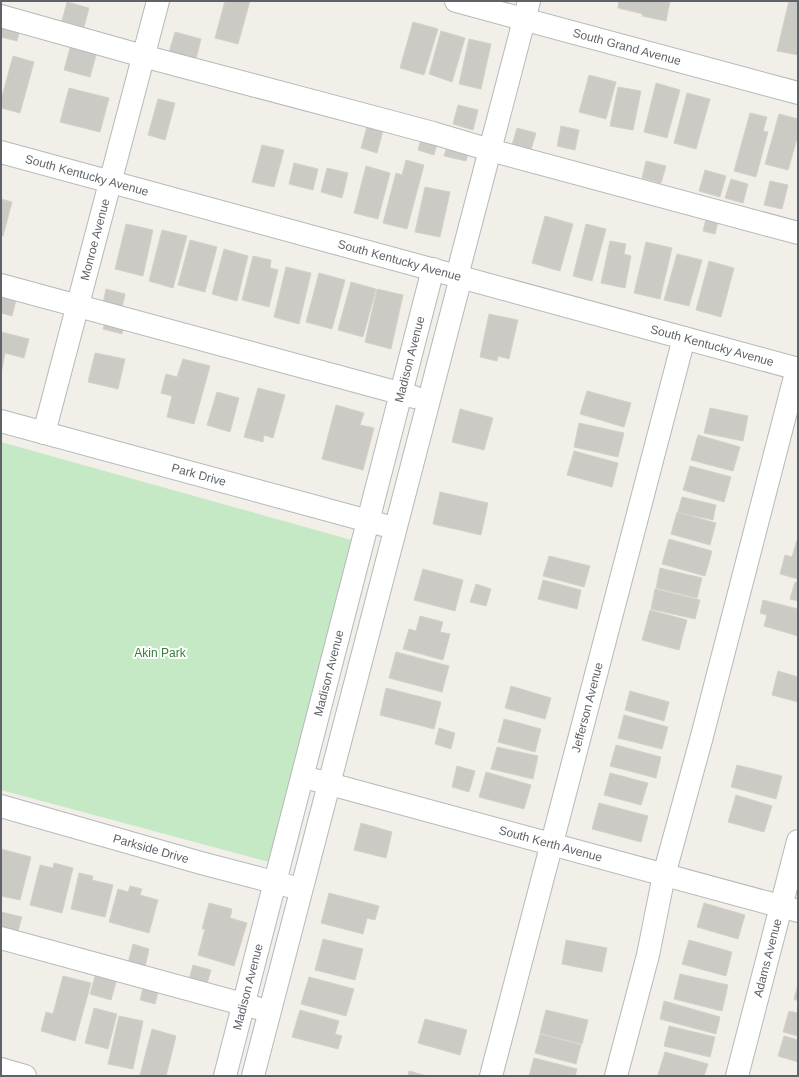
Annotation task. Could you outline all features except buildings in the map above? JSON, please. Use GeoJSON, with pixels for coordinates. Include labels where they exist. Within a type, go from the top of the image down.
{"type":"FeatureCollection","features":[{"type":"Feature","properties":{"kind":"street","name":"Monroe Avenue"},"geometry":{"type":"LineString","coordinates":[[44,432],[109,181],[158,1]]}},
{"type":"Feature","properties":{"kind":"street","name":"South Grand Avenue"},"geometry":{"type":"LineString","coordinates":[[456,1],[527,10],[798,93]]}},
{"type":"Feature","properties":{"kind":"street"},"geometry":{"type":"LineString","coordinates":[[253,1076],[429,402],[490,150],[527,10]]}},
{"type":"Feature","properties":{"kind":"street"},"geometry":{"type":"LineString","coordinates":[[1,16],[143,56],[433,133],[490,150],[798,233]]}},
{"type":"Feature","properties":{"kind":"street","name":"South Kentucky Avenue"},"geometry":{"type":"LineString","coordinates":[[1,152],[797,369]]}},
{"type":"Feature","properties":{"kind":"street","name":"Madison Avenue"},"geometry":{"type":"LineString","coordinates":[[224,1076],[433,269]]}},
{"type":"Feature","properties":{"kind":"street"},"geometry":{"type":"LineString","coordinates":[[1,285],[401,393],[429,402]]}},
{"type":"Feature","properties":{"kind":"street","name":"Jefferson Avenue"},"geometry":{"type":"LineString","coordinates":[[491,1076],[684,338]]}},
{"type":"Feature","properties":{"kind":"street"},"geometry":{"type":"LineString","coordinates":[[616,1076],[648,954],[664,875],[701,740],[797,369]]}},
{"type":"Feature","properties":{"kind":"street","name":"Park Drive"},"geometry":{"type":"LineString","coordinates":[[1,421],[396,529]]}},
{"type":"Feature","properties":{"kind":"street","name":"South Kerth Avenue"},"geometry":{"type":"LineString","coordinates":[[302,777],[790,909]]}},
{"type":"Feature","properties":{"kind":"street","name":"Parkside Drive"},"geometry":{"type":"LineString","coordinates":[[1,806],[201,863],[302,889]]}},
{"type":"Feature","properties":{"kind":"street","name":"Adams Avenue"},"geometry":{"type":"LineString","coordinates":[[737,1076],[790,909],[798,840]]}},
{"type":"Feature","properties":{"kind":"street"},"geometry":{"type":"LineString","coordinates":[[1,938],[270,1012]]}},
{"type":"Feature","properties":{"kind":"street"},"geometry":{"type":"LineString","coordinates":[[1,1069],[25,1076]]}},
{"type":"Feature","properties":{"kind":"green space","name":"Akin Park"},"geometry":{"type":"Polygon","coordinates":[[[1,442],[355,541],[269,862],[1,790],[1,442]]]}}]}
